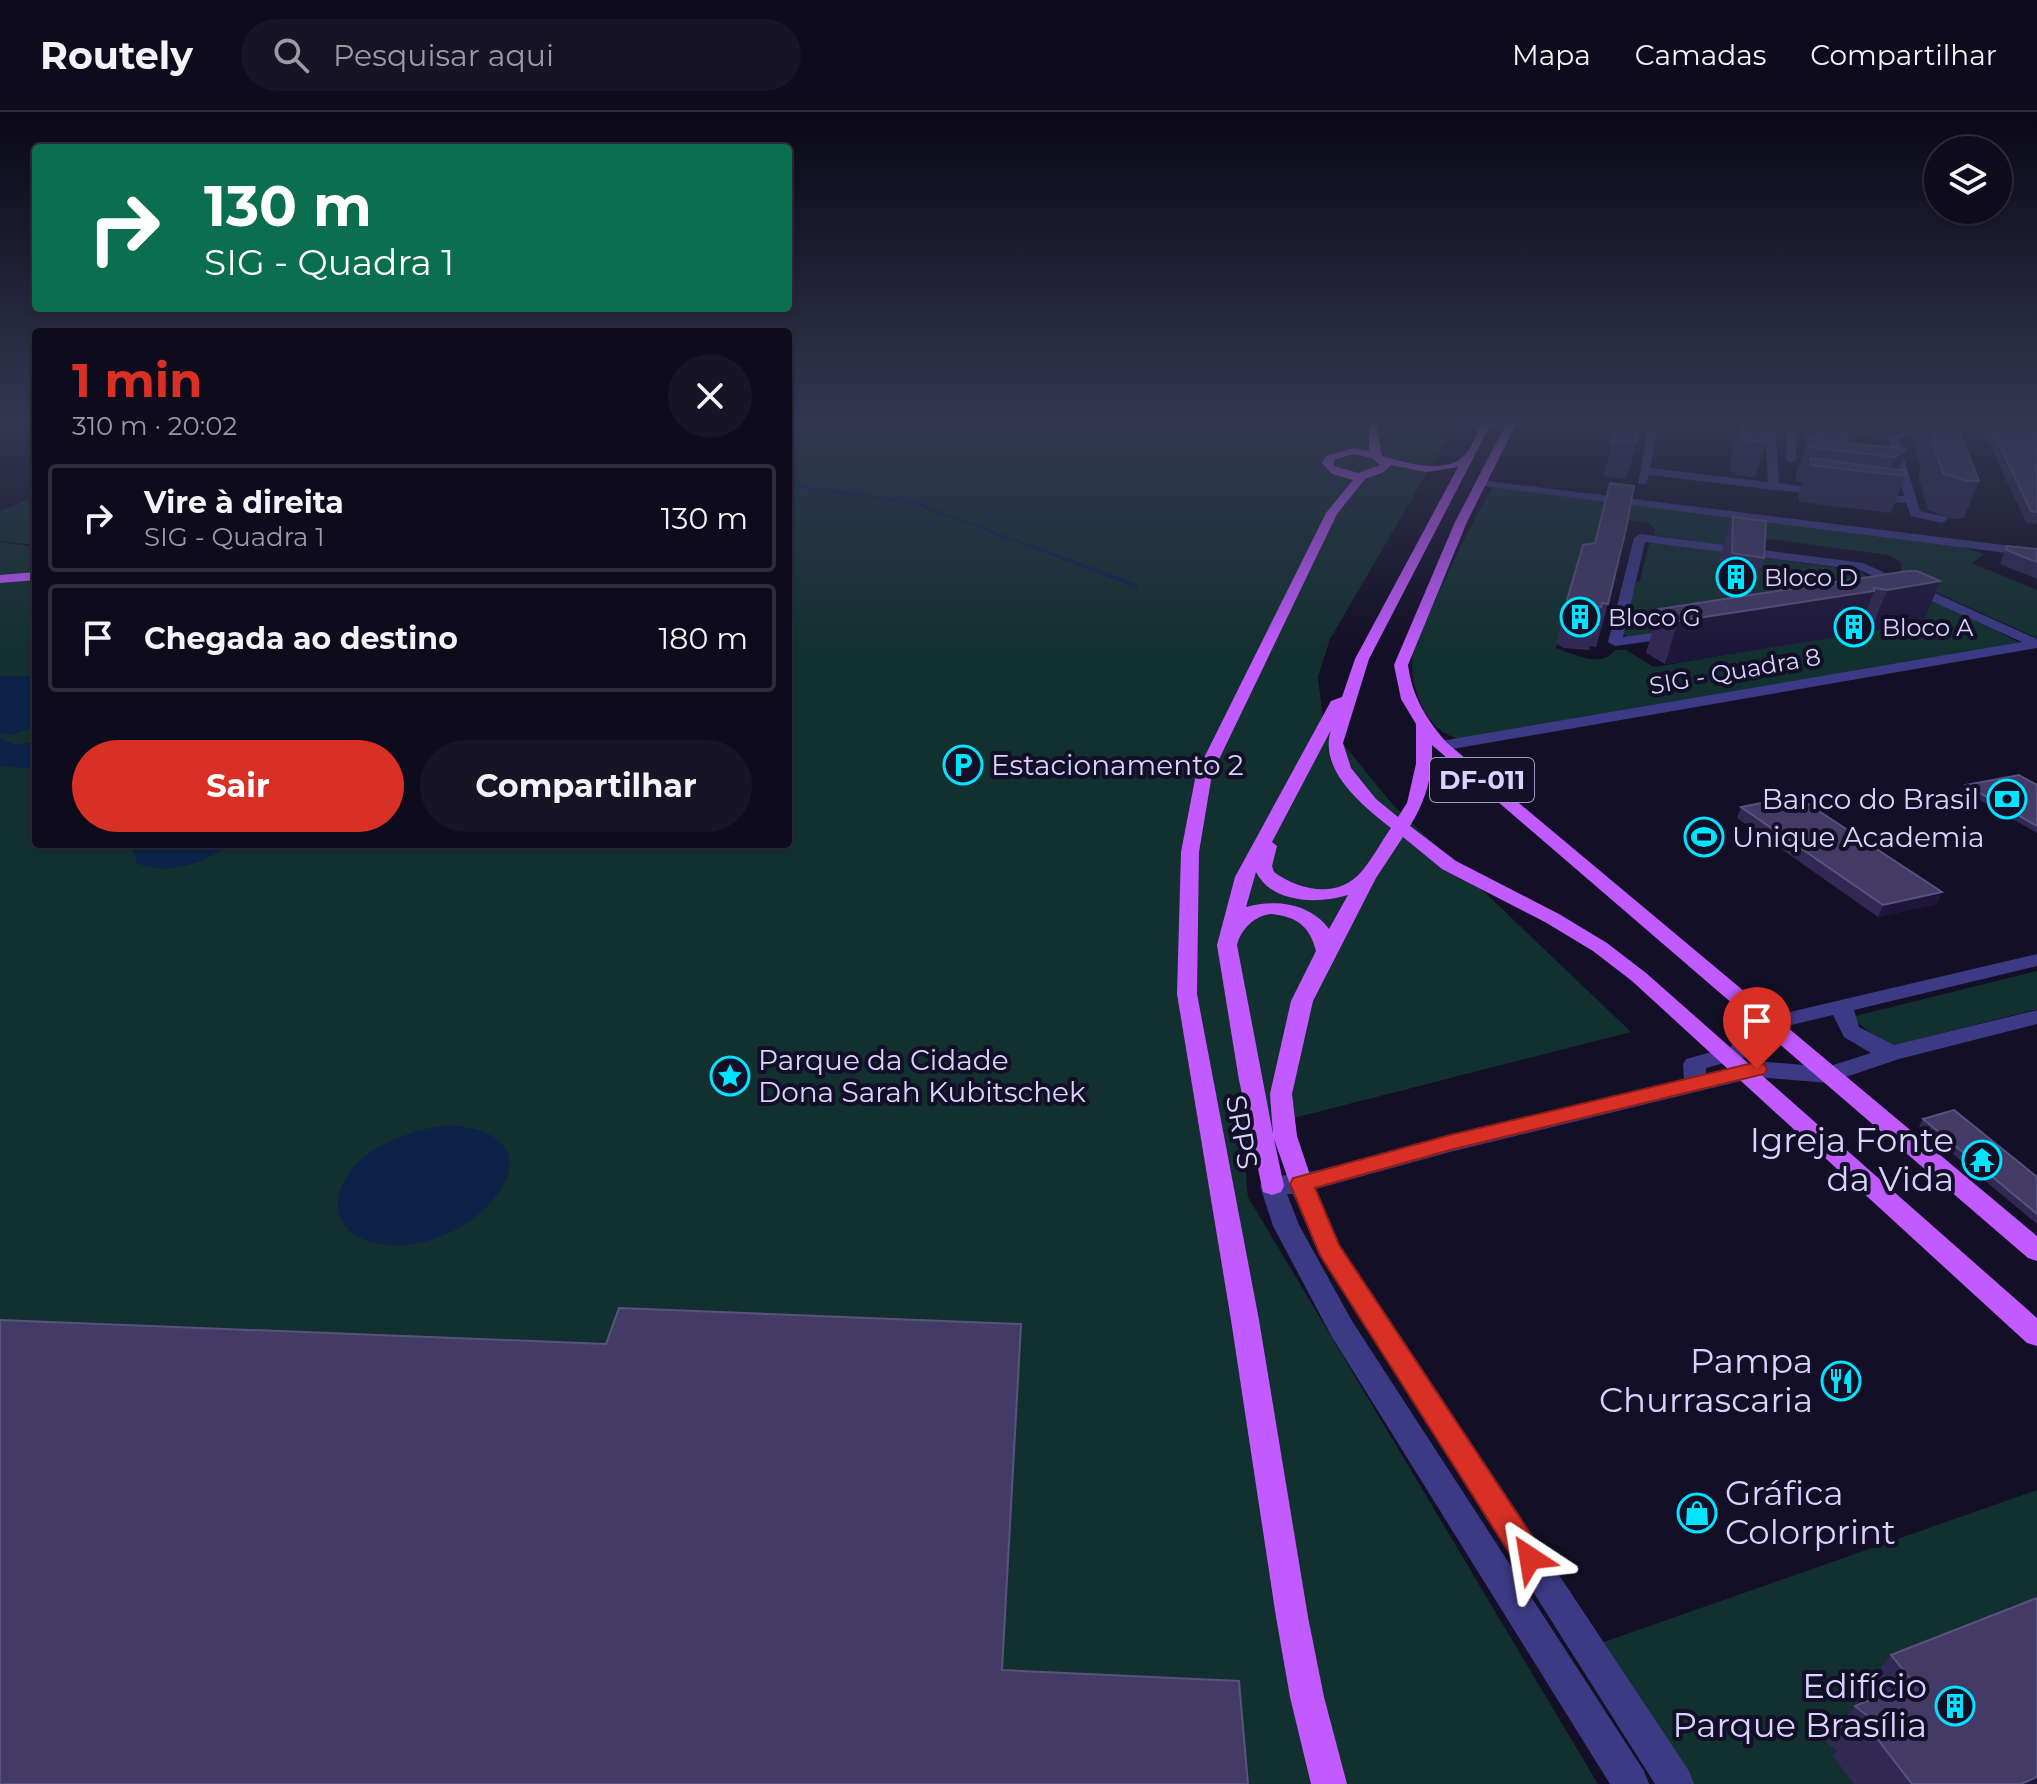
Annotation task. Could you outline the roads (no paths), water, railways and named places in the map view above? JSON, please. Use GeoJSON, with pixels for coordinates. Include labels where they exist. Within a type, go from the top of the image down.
{"type":"FeatureCollection","features":[{"type":"Feature","properties":{"kind":"main road","name":"SRPS"},"geometry":{"type":"LineString","coordinates":[[1330,498],[1332,513]]}},
{"type":"Feature","properties":{"kind":"main road","name":"SRPS"},"geometry":{"type":"LineString","coordinates":[[1329,1784],[1307,1697],[1292,1617],[1245,1320],[1187,994],[1190,852],[1204,774],[1332,513],[1344,498]]}},
{"type":"Feature","properties":{"kind":"main road","name":"DF-011"},"geometry":{"type":"LineString","coordinates":[[1446,498],[1362,659],[1335,743],[1343,769],[1370,803],[1449,865],[1552,918],[1600,947],[1742,1065],[2037,1335]]}},
{"type":"Feature","properties":{"kind":"main road","name":"DF-011"},"geometry":{"type":"LineString","coordinates":[[1474,498],[1401,665],[1402,685],[1423,725],[1441,746],[2037,1251]]}},
{"type":"Feature","properties":{"kind":"main road"},"geometry":{"type":"LineString","coordinates":[[1411,567],[1435,589]]}},
{"type":"Feature","properties":{"kind":"main road"},"geometry":{"type":"LineString","coordinates":[[0,579],[32,576]]}},
{"type":"Feature","properties":{"kind":"main road"},"geometry":{"type":"LineString","coordinates":[[1287,1185],[1250,1080],[1227,945],[1244,877],[1275,822],[1293,781],[1362,659]]}},
{"type":"Feature","properties":{"kind":"main road"},"geometry":{"type":"LineString","coordinates":[[1287,1185],[1281,1094],[1302,1001],[1367,878],[1416,803],[1424,764],[1423,725]]}},
{"type":"Feature","properties":{"kind":"main road"},"geometry":{"type":"LineString","coordinates":[[1275,822],[1263,866],[1266,875],[1274,882],[1295,892],[1324,896],[1344,893],[1367,878]]}},
{"type":"Feature","properties":{"kind":"main road"},"geometry":{"type":"LineString","coordinates":[[1227,945],[1245,916],[1258,910],[1286,909],[1299,913],[1317,927],[1326,951]]}},
{"type":"Feature","properties":{"kind":"street"},"geometry":{"type":"LineString","coordinates":[[1600,498],[2037,553]]}},
{"type":"Feature","properties":{"kind":"street"},"geometry":{"type":"LineString","coordinates":[[1867,498],[1901,504],[1918,517],[1942,519]]}},
{"type":"Feature","properties":{"kind":"street"},"geometry":{"type":"LineString","coordinates":[[1900,498],[1901,504]]}},
{"type":"Feature","properties":{"kind":"street"},"geometry":{"type":"LineString","coordinates":[[1642,523],[1615,642],[1691,631]]}},
{"type":"Feature","properties":{"kind":"street"},"geometry":{"type":"LineString","coordinates":[[1640,538],[1863,567],[1912,592],[1946,603],[2037,644]]}},
{"type":"Feature","properties":{"kind":"street"},"geometry":{"type":"LineString","coordinates":[[1863,567],[1885,592],[1912,592]]}},
{"type":"Feature","properties":{"kind":"street"},"geometry":{"type":"LineString","coordinates":[[1885,592],[1912,592]]}},
{"type":"Feature","properties":{"kind":"street","name":"SIG - Quadra 8"},"geometry":{"type":"LineString","coordinates":[[1441,746],[2037,644]]}},
{"type":"Feature","properties":{"kind":"street"},"geometry":{"type":"LineString","coordinates":[[1742,1065],[1738,1052],[1768,1024],[1843,1008],[1917,986],[2037,960]]}},
{"type":"Feature","properties":{"kind":"street"},"geometry":{"type":"LineString","coordinates":[[1843,1008],[1844,1025],[1852,1034],[1893,1053]]}},
{"type":"Feature","properties":{"kind":"street"},"geometry":{"type":"LineString","coordinates":[[1287,1185],[1696,1084],[1742,1065],[1828,1075],[1893,1053],[2037,1017]]}},
{"type":"Feature","properties":{"kind":"street"},"geometry":{"type":"LineString","coordinates":[[1287,1185],[1286,1226],[1342,1329],[1631,1784]]}},
{"type":"Feature","properties":{"kind":"street"},"geometry":{"type":"LineString","coordinates":[[1287,1185],[1676,1784]]}},
{"type":"Feature","properties":{"kind":"water"},"geometry":{"type":"Polygon","coordinates":[[[0,676],[32,676],[32,728],[10,735],[0,733],[0,676]]]}},
{"type":"Feature","properties":{"kind":"water"},"geometry":{"type":"Polygon","coordinates":[[[0,738],[16,745],[32,742],[32,769],[0,766],[0,738]]]}},
{"type":"Feature","properties":{"kind":"water"},"geometry":{"type":"Polygon","coordinates":[[[132,848],[224,848],[185,866],[160,869],[137,863],[132,848]]]}},
{"type":"Feature","properties":{"kind":"water"},"geometry":{"type":"Polygon","coordinates":[[[445,1125],[485,1133],[506,1149],[509,1170],[498,1193],[477,1215],[448,1233],[415,1244],[380,1244],[361,1238],[348,1229],[338,1205],[340,1191],[357,1164],[371,1152],[397,1138],[445,1125]]]}},
{"type":"Feature","properties":{"kind":"waterway"},"geometry":{"type":"LineString","coordinates":[[880,498],[915,503],[1097,571]]}},
{"type":"Feature","properties":{"kind":"waterway"},"geometry":{"type":"LineString","coordinates":[[1092,569],[1136,586]]}},
{"type":"Feature","properties":{"kind":"place","name":"Bloco D"},"geometry":{"type":"Point","coordinates":[1736,577]}},
{"type":"Feature","properties":{"kind":"place","name":"Bloco G"},"geometry":{"type":"Point","coordinates":[1580,617]}},
{"type":"Feature","properties":{"kind":"place","name":"Bloco A"},"geometry":{"type":"Point","coordinates":[1854,627]}},
{"type":"Feature","properties":{"kind":"place","name":"Estacionamento 2"},"geometry":{"type":"Point","coordinates":[963,765]}},
{"type":"Feature","properties":{"kind":"place","name":"Banco do Brasil"},"geometry":{"type":"Point","coordinates":[2007,799]}},
{"type":"Feature","properties":{"kind":"place","name":"Unique Academia"},"geometry":{"type":"Point","coordinates":[1704,837]}},
{"type":"Feature","properties":{"kind":"place","name":"Parque da Cidade Dona Sarah Kubitschek"},"geometry":{"type":"Point","coordinates":[730,1076]}},
{"type":"Feature","properties":{"kind":"place","name":"Igreja Fonte da Vida"},"geometry":{"type":"Point","coordinates":[1982,1160]}},
{"type":"Feature","properties":{"kind":"place","name":"Pampa Churrascaria"},"geometry":{"type":"Point","coordinates":[1841,1381]}},
{"type":"Feature","properties":{"kind":"place","name":"Gráfica Colorprint"},"geometry":{"type":"Point","coordinates":[1697,1513]}},
{"type":"Feature","properties":{"kind":"place","name":"Edifício Parque Brasília"},"geometry":{"type":"Point","coordinates":[1955,1706]}}]}
